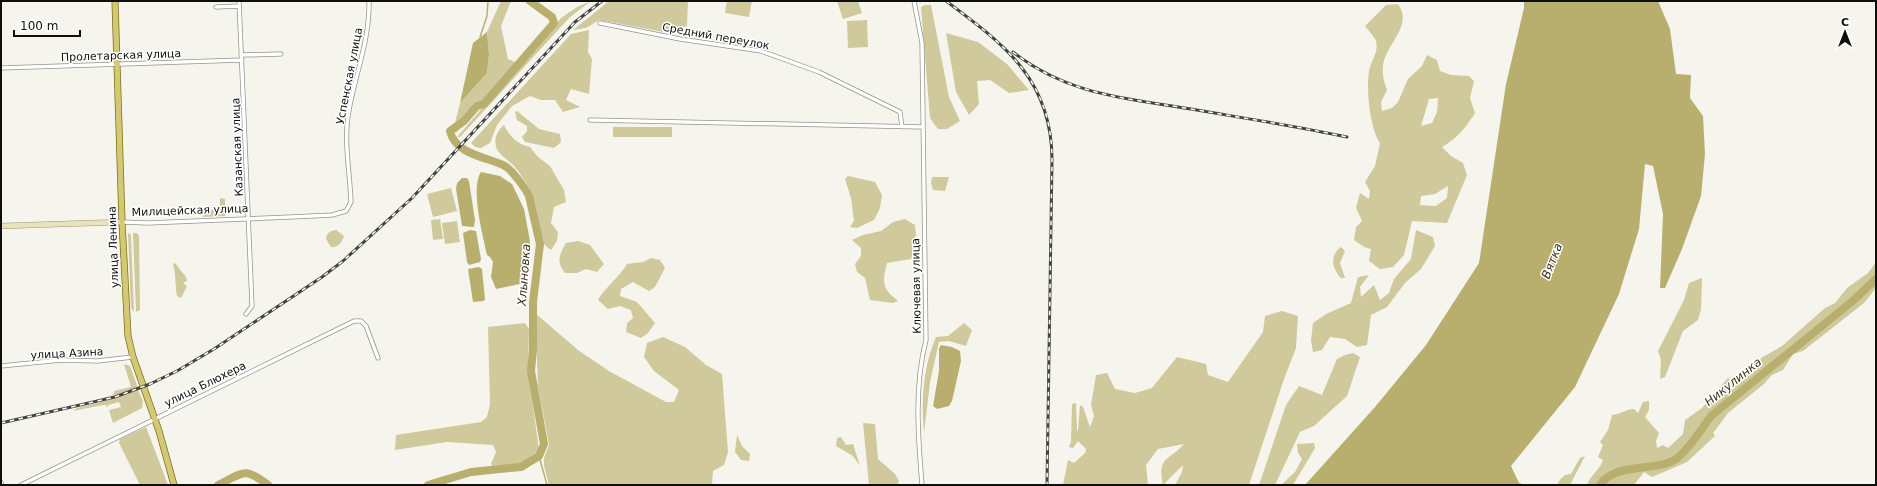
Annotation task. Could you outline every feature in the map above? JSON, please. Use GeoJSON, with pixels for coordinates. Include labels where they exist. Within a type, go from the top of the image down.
{"type":"FeatureCollection","features":[{"type":"Feature","properties":{"kind":"main road","name":"улица Ленина"},"geometry":{"type":"LineString","coordinates":[[115,1],[126,325],[133,357],[154,418],[174,485]]}},
{"type":"Feature","properties":{"kind":"street","name":"Казанская улица"},"geometry":{"type":"LineString","coordinates":[[239,1],[252,306],[246,314]]}},
{"type":"Feature","properties":{"kind":"street","name":"Успенская улица"},"geometry":{"type":"LineString","coordinates":[[332,215],[346,211],[351,202],[347,126],[348,114],[365,47],[369,1]]}},
{"type":"Feature","properties":{"kind":"street","name":"Ключевая улица"},"geometry":{"type":"LineString","coordinates":[[914,1],[922,43],[924,127],[926,340],[920,365],[919,447],[922,485]]}},
{"type":"Feature","properties":{"kind":"street"},"geometry":{"type":"LineString","coordinates":[[216,7],[239,6]]}},
{"type":"Feature","properties":{"kind":"street","name":"Средний переулок"},"geometry":{"type":"LineString","coordinates":[[600,23],[680,39],[762,51],[818,72],[900,112],[902,126]]}},
{"type":"Feature","properties":{"kind":"street"},"geometry":{"type":"LineString","coordinates":[[241,55],[281,54]]}},
{"type":"Feature","properties":{"kind":"street","name":"Пролетарская улица"},"geometry":{"type":"LineString","coordinates":[[1,68],[242,60]]}},
{"type":"Feature","properties":{"kind":"street"},"geometry":{"type":"LineString","coordinates":[[590,120],[924,127]]}},
{"type":"Feature","properties":{"kind":"street","name":"Милицейская улица"},"geometry":{"type":"LineString","coordinates":[[1,226],[122,222],[148,223],[332,215]]}},
{"type":"Feature","properties":{"kind":"street","name":"улица Блюхера"},"geometry":{"type":"LineString","coordinates":[[21,485],[154,418],[354,321],[361,321],[366,326],[378,358]]}},
{"type":"Feature","properties":{"kind":"street","name":"улица Азина"},"geometry":{"type":"LineString","coordinates":[[1,366],[61,360],[97,361],[133,357]]}},
{"type":"Feature","properties":{"kind":"shaded area"},"geometry":{"type":"Polygon","coordinates":[[[501,1],[511,1],[501,26],[508,59],[517,63],[456,133],[454,127],[460,103],[487,73],[489,55],[487,32],[501,1]]]}},
{"type":"Feature","properties":{"kind":"shaded area"},"geometry":{"type":"Polygon","coordinates":[[[591,1],[569,18],[460,137],[457,137],[561,18],[577,7],[591,1]]]}},
{"type":"Feature","properties":{"kind":"shaded area"},"geometry":{"type":"Polygon","coordinates":[[[609,1],[688,1],[687,26],[669,33],[599,20],[586,28],[573,30],[609,1]]]}},
{"type":"Feature","properties":{"kind":"shaded area"},"geometry":{"type":"Polygon","coordinates":[[[727,1],[752,1],[749,17],[725,13],[727,1]]]}},
{"type":"Feature","properties":{"kind":"shaded area"},"geometry":{"type":"Polygon","coordinates":[[[837,1],[858,1],[862,13],[843,19],[837,1]]]}},
{"type":"Feature","properties":{"kind":"shaded area"},"geometry":{"type":"Polygon","coordinates":[[[1398,4],[1402,12],[1403,20],[1397,35],[1388,50],[1383,66],[1387,90],[1381,102],[1382,111],[1392,108],[1398,102],[1408,79],[1422,66],[1427,55],[1437,60],[1440,71],[1451,75],[1469,76],[1474,81],[1470,98],[1475,113],[1461,132],[1442,147],[1451,156],[1463,163],[1467,175],[1447,223],[1412,221],[1404,255],[1393,267],[1380,269],[1369,261],[1371,249],[1364,247],[1354,240],[1356,227],[1362,221],[1356,208],[1360,193],[1369,199],[1370,191],[1365,182],[1375,166],[1380,143],[1371,119],[1368,88],[1369,71],[1376,53],[1377,45],[1375,39],[1365,26],[1386,5],[1398,4]],[[1438,98],[1429,99],[1421,126],[1432,123],[1437,112],[1438,98]],[[1448,186],[1435,194],[1421,196],[1420,205],[1436,206],[1447,198],[1448,186]]]}},
{"type":"Feature","properties":{"kind":"shaded area"},"geometry":{"type":"Polygon","coordinates":[[[931,5],[949,97],[960,121],[947,129],[938,129],[930,118],[921,7],[931,5]]]}},
{"type":"Feature","properties":{"kind":"shaded area"},"geometry":{"type":"Polygon","coordinates":[[[867,20],[868,47],[848,48],[847,21],[867,20]]]}},
{"type":"Feature","properties":{"kind":"shaded area"},"geometry":{"type":"Polygon","coordinates":[[[589,30],[588,52],[592,59],[589,94],[571,89],[566,100],[580,107],[563,112],[555,100],[541,100],[530,96],[512,106],[497,125],[490,143],[481,148],[475,147],[471,143],[571,34],[589,30]]]}},
{"type":"Feature","properties":{"kind":"shaded area"},"geometry":{"type":"Polygon","coordinates":[[[946,33],[978,42],[1007,64],[1029,90],[1009,93],[990,80],[977,81],[979,104],[969,115],[956,92],[946,33]]]}},
{"type":"Feature","properties":{"kind":"shaded area"},"geometry":{"type":"Polygon","coordinates":[[[517,111],[539,129],[560,134],[561,142],[554,148],[525,142],[522,137],[527,131],[527,126],[517,120],[515,112],[517,111]]]}},
{"type":"Feature","properties":{"kind":"shaded area"},"geometry":{"type":"Polygon","coordinates":[[[504,125],[508,133],[514,139],[530,147],[538,157],[550,166],[564,190],[566,202],[554,207],[551,223],[558,232],[557,241],[551,250],[540,238],[532,196],[529,188],[513,165],[497,150],[495,141],[504,125]]]}},
{"type":"Feature","properties":{"kind":"shaded area"},"geometry":{"type":"Polygon","coordinates":[[[613,127],[672,127],[672,137],[613,137],[613,127]]]}},
{"type":"Feature","properties":{"kind":"shaded area"},"geometry":{"type":"Polygon","coordinates":[[[848,176],[875,182],[882,195],[880,208],[874,220],[857,228],[850,227],[854,221],[851,198],[845,179],[848,176]]]}},
{"type":"Feature","properties":{"kind":"shaded area"},"geometry":{"type":"Polygon","coordinates":[[[932,177],[949,177],[945,191],[933,190],[931,183],[932,177]]]}},
{"type":"Feature","properties":{"kind":"shaded area"},"geometry":{"type":"Polygon","coordinates":[[[451,188],[457,211],[433,217],[427,194],[451,188]]]}},
{"type":"Feature","properties":{"kind":"shaded area"},"geometry":{"type":"Polygon","coordinates":[[[220,198],[225,199],[225,216],[203,217],[204,211],[220,209],[220,198]]]}},
{"type":"Feature","properties":{"kind":"shaded area"},"geometry":{"type":"Polygon","coordinates":[[[440,219],[443,239],[433,240],[431,220],[440,219]]]}},
{"type":"Feature","properties":{"kind":"shaded area"},"geometry":{"type":"Polygon","coordinates":[[[905,219],[915,225],[916,235],[912,245],[914,251],[911,259],[887,263],[884,275],[886,289],[898,301],[893,303],[870,300],[865,278],[857,272],[855,264],[861,256],[861,248],[852,240],[863,235],[881,231],[893,222],[905,219]]]}},
{"type":"Feature","properties":{"kind":"shaded area"},"geometry":{"type":"Polygon","coordinates":[[[457,221],[460,242],[445,244],[442,223],[457,221]]]}},
{"type":"Feature","properties":{"kind":"shaded area"},"geometry":{"type":"Polygon","coordinates":[[[336,230],[344,236],[336,247],[331,247],[326,237],[329,233],[336,230]]]}},
{"type":"Feature","properties":{"kind":"shaded area"},"geometry":{"type":"Polygon","coordinates":[[[1416,230],[1433,237],[1435,246],[1421,269],[1405,283],[1387,307],[1371,315],[1367,345],[1357,347],[1345,339],[1330,337],[1322,350],[1313,352],[1311,341],[1313,323],[1326,314],[1351,303],[1358,277],[1369,275],[1360,287],[1361,297],[1374,285],[1380,300],[1389,293],[1394,279],[1411,259],[1416,230]]]}},
{"type":"Feature","properties":{"kind":"shaded area"},"geometry":{"type":"Polygon","coordinates":[[[128,233],[131,235],[134,312],[131,308],[128,233]]]}},
{"type":"Feature","properties":{"kind":"shaded area"},"geometry":{"type":"Polygon","coordinates":[[[133,233],[137,233],[139,236],[140,310],[136,312],[133,233]]]}},
{"type":"Feature","properties":{"kind":"shaded area"},"geometry":{"type":"Polygon","coordinates":[[[578,241],[590,245],[604,264],[597,272],[586,269],[577,273],[565,273],[562,269],[560,265],[560,255],[566,243],[578,241]]]}},
{"type":"Feature","properties":{"kind":"shaded area"},"geometry":{"type":"Polygon","coordinates":[[[1341,247],[1345,251],[1340,263],[1345,278],[1341,278],[1338,274],[1333,262],[1335,254],[1341,247]]]}},
{"type":"Feature","properties":{"kind":"shaded area"},"geometry":{"type":"Polygon","coordinates":[[[651,258],[660,260],[665,268],[655,287],[649,291],[633,282],[621,289],[620,296],[637,302],[655,323],[648,333],[641,338],[626,332],[627,323],[633,318],[631,310],[620,306],[608,309],[598,300],[627,264],[643,262],[651,258]]]}},
{"type":"Feature","properties":{"kind":"shaded area"},"geometry":{"type":"Polygon","coordinates":[[[1876,262],[1876,288],[1864,303],[1803,351],[1793,354],[1783,370],[1772,375],[1764,384],[1728,413],[1713,433],[1715,436],[1687,462],[1652,477],[1644,472],[1634,485],[1587,485],[1600,467],[1603,460],[1598,457],[1603,445],[1600,442],[1608,430],[1612,415],[1631,409],[1634,409],[1638,413],[1643,402],[1649,401],[1649,410],[1645,417],[1659,433],[1656,441],[1657,448],[1663,445],[1668,448],[1683,434],[1685,420],[1702,408],[1728,378],[1733,382],[1738,382],[1749,369],[1757,368],[1761,358],[1782,346],[1825,308],[1835,303],[1847,288],[1868,273],[1876,262]]]}},
{"type":"Feature","properties":{"kind":"shaded area"},"geometry":{"type":"Polygon","coordinates":[[[175,263],[186,277],[187,281],[183,283],[187,286],[181,298],[177,296],[173,264],[175,263]]]}},
{"type":"Feature","properties":{"kind":"shaded area"},"geometry":{"type":"Polygon","coordinates":[[[1702,278],[1701,310],[1698,320],[1683,331],[1665,377],[1660,379],[1661,360],[1658,351],[1684,300],[1689,283],[1702,278]]]}},
{"type":"Feature","properties":{"kind":"shaded area"},"geometry":{"type":"Polygon","coordinates":[[[1282,311],[1298,316],[1296,348],[1284,379],[1249,485],[1175,485],[1182,472],[1183,465],[1163,485],[1163,464],[1184,444],[1158,449],[1146,465],[1148,485],[1063,485],[1068,460],[1074,463],[1085,453],[1086,449],[1078,441],[1073,448],[1069,447],[1071,442],[1072,404],[1076,403],[1077,431],[1080,405],[1083,407],[1090,427],[1094,416],[1091,405],[1096,375],[1107,373],[1115,389],[1135,393],[1152,388],[1177,357],[1206,364],[1208,375],[1228,382],[1263,332],[1265,316],[1282,311]]]}},
{"type":"Feature","properties":{"kind":"shaded area"},"geometry":{"type":"Polygon","coordinates":[[[535,313],[578,350],[609,371],[666,402],[674,402],[679,390],[654,371],[644,357],[647,343],[663,337],[685,347],[706,365],[722,374],[728,452],[724,465],[713,471],[712,485],[549,485],[544,466],[544,458],[549,445],[538,386],[535,313]]]}},
{"type":"Feature","properties":{"kind":"shaded area"},"geometry":{"type":"Polygon","coordinates":[[[525,323],[529,329],[528,369],[539,450],[519,466],[493,468],[491,464],[496,452],[493,445],[447,442],[395,450],[396,435],[481,422],[487,417],[490,404],[488,327],[525,323]]]}},
{"type":"Feature","properties":{"kind":"shaded area"},"geometry":{"type":"Polygon","coordinates":[[[964,323],[972,330],[966,346],[949,341],[939,342],[930,382],[924,433],[924,384],[928,360],[936,337],[948,336],[964,323]]]}},
{"type":"Feature","properties":{"kind":"shaded area"},"geometry":{"type":"Polygon","coordinates":[[[1353,353],[1360,357],[1347,396],[1314,426],[1300,432],[1275,485],[1259,485],[1286,405],[1299,386],[1322,395],[1337,359],[1353,353]]]}},
{"type":"Feature","properties":{"kind":"shaded area"},"geometry":{"type":"Polygon","coordinates":[[[124,364],[130,366],[138,388],[106,398],[67,408],[111,396],[114,394],[114,391],[131,387],[124,364]]]}},
{"type":"Feature","properties":{"kind":"shaded area"},"geometry":{"type":"Polygon","coordinates":[[[138,390],[143,401],[142,408],[113,423],[109,410],[121,407],[119,402],[108,405],[107,408],[106,405],[103,405],[73,411],[77,408],[118,398],[138,390]]]}},
{"type":"Feature","properties":{"kind":"shaded area"},"geometry":{"type":"Polygon","coordinates":[[[863,423],[875,424],[878,459],[895,474],[899,481],[897,485],[869,485],[863,423]]]}},
{"type":"Feature","properties":{"kind":"shaded area"},"geometry":{"type":"Polygon","coordinates":[[[146,427],[168,485],[140,485],[119,443],[120,439],[146,427]]]}},
{"type":"Feature","properties":{"kind":"shaded area"},"geometry":{"type":"Polygon","coordinates":[[[737,435],[742,446],[750,454],[749,461],[741,460],[735,452],[737,435]]]}},
{"type":"Feature","properties":{"kind":"shaded area"},"geometry":{"type":"Polygon","coordinates":[[[841,437],[846,445],[853,444],[860,466],[853,456],[836,446],[837,438],[841,437]]]}},
{"type":"Feature","properties":{"kind":"shaded area"},"geometry":{"type":"Polygon","coordinates":[[[1314,443],[1315,448],[1293,485],[1281,485],[1295,472],[1302,459],[1298,453],[1297,444],[1314,443]]]}},
{"type":"Feature","properties":{"kind":"shaded area"},"geometry":{"type":"Polygon","coordinates":[[[1585,456],[1570,485],[1559,485],[1558,483],[1562,478],[1571,474],[1580,458],[1585,456]]]}},
{"type":"Feature","properties":{"kind":"water","name":"Вятка"},"geometry":{"type":"Polygon","coordinates":[[[1524,1],[1658,1],[1670,29],[1676,74],[1691,75],[1690,98],[1703,116],[1705,154],[1701,196],[1682,249],[1665,288],[1660,288],[1663,214],[1653,166],[1645,164],[1639,229],[1619,294],[1575,387],[1511,466],[1519,483],[1526,485],[1305,485],[1375,407],[1426,345],[1479,263],[1506,84],[1524,8],[1524,1]]]}},
{"type":"Feature","properties":{"kind":"water"},"geometry":{"type":"Polygon","coordinates":[[[487,32],[489,55],[487,73],[460,103],[473,43],[487,32]]]}},
{"type":"Feature","properties":{"kind":"water"},"geometry":{"type":"Polygon","coordinates":[[[481,172],[500,176],[512,184],[524,209],[530,241],[524,283],[496,289],[491,277],[493,262],[487,255],[478,212],[477,189],[478,179],[481,172]]]}},
{"type":"Feature","properties":{"kind":"water"},"geometry":{"type":"Polygon","coordinates":[[[462,178],[467,178],[469,181],[475,220],[474,227],[462,226],[456,189],[457,183],[462,178]]]}},
{"type":"Feature","properties":{"kind":"water"},"geometry":{"type":"Polygon","coordinates":[[[470,230],[476,231],[481,259],[480,262],[469,265],[467,262],[463,233],[470,230]]]}},
{"type":"Feature","properties":{"kind":"water"},"geometry":{"type":"Polygon","coordinates":[[[479,267],[482,269],[485,299],[484,301],[473,302],[468,269],[479,267]]]}},
{"type":"Feature","properties":{"kind":"water"},"geometry":{"type":"Polygon","coordinates":[[[941,345],[952,347],[960,351],[961,361],[952,401],[949,406],[937,409],[933,406],[939,371],[939,348],[941,345]]]}},
{"type":"Feature","properties":{"kind":"waterway"},"geometry":{"type":"LineString","coordinates":[[480,37],[487,16],[488,1]]}},
{"type":"Feature","properties":{"kind":"waterway","name":"Хлыновка"},"geometry":{"type":"LineString","coordinates":[[428,485],[471,472],[521,467],[539,456],[544,444],[531,371],[533,349],[533,302],[540,244],[529,196],[510,170],[503,165],[464,150],[453,139],[450,131],[464,121],[477,106],[484,104],[554,23],[552,17],[530,1]]}},
{"type":"Feature","properties":{"kind":"waterway","name":"Никулинка"},"geometry":{"type":"LineString","coordinates":[[1600,485],[1607,478],[1616,473],[1625,470],[1657,466],[1676,459],[1690,445],[1711,416],[1855,299],[1876,279]]}},
{"type":"Feature","properties":{"kind":"waterway"},"geometry":{"type":"LineString","coordinates":[[539,456],[547,485]]}},
{"type":"Feature","properties":{"kind":"waterway","name":"Хлыновка"},"geometry":{"type":"LineString","coordinates":[[218,485],[243,473],[254,475],[268,485]]}},
{"type":"Feature","properties":{"kind":"railway"},"geometry":{"type":"LineString","coordinates":[[1,423],[115,397],[150,384],[177,371],[214,349],[322,277],[343,261],[412,198],[575,22],[602,1]]}},
{"type":"Feature","properties":{"kind":"railway"},"geometry":{"type":"LineString","coordinates":[[946,1],[987,33],[1021,67],[1034,86],[1044,108],[1050,132],[1052,160],[1047,485]]}},
{"type":"Feature","properties":{"kind":"railway"},"geometry":{"type":"LineString","coordinates":[[1013,52],[1055,78],[1098,92],[1347,137]]}}]}
